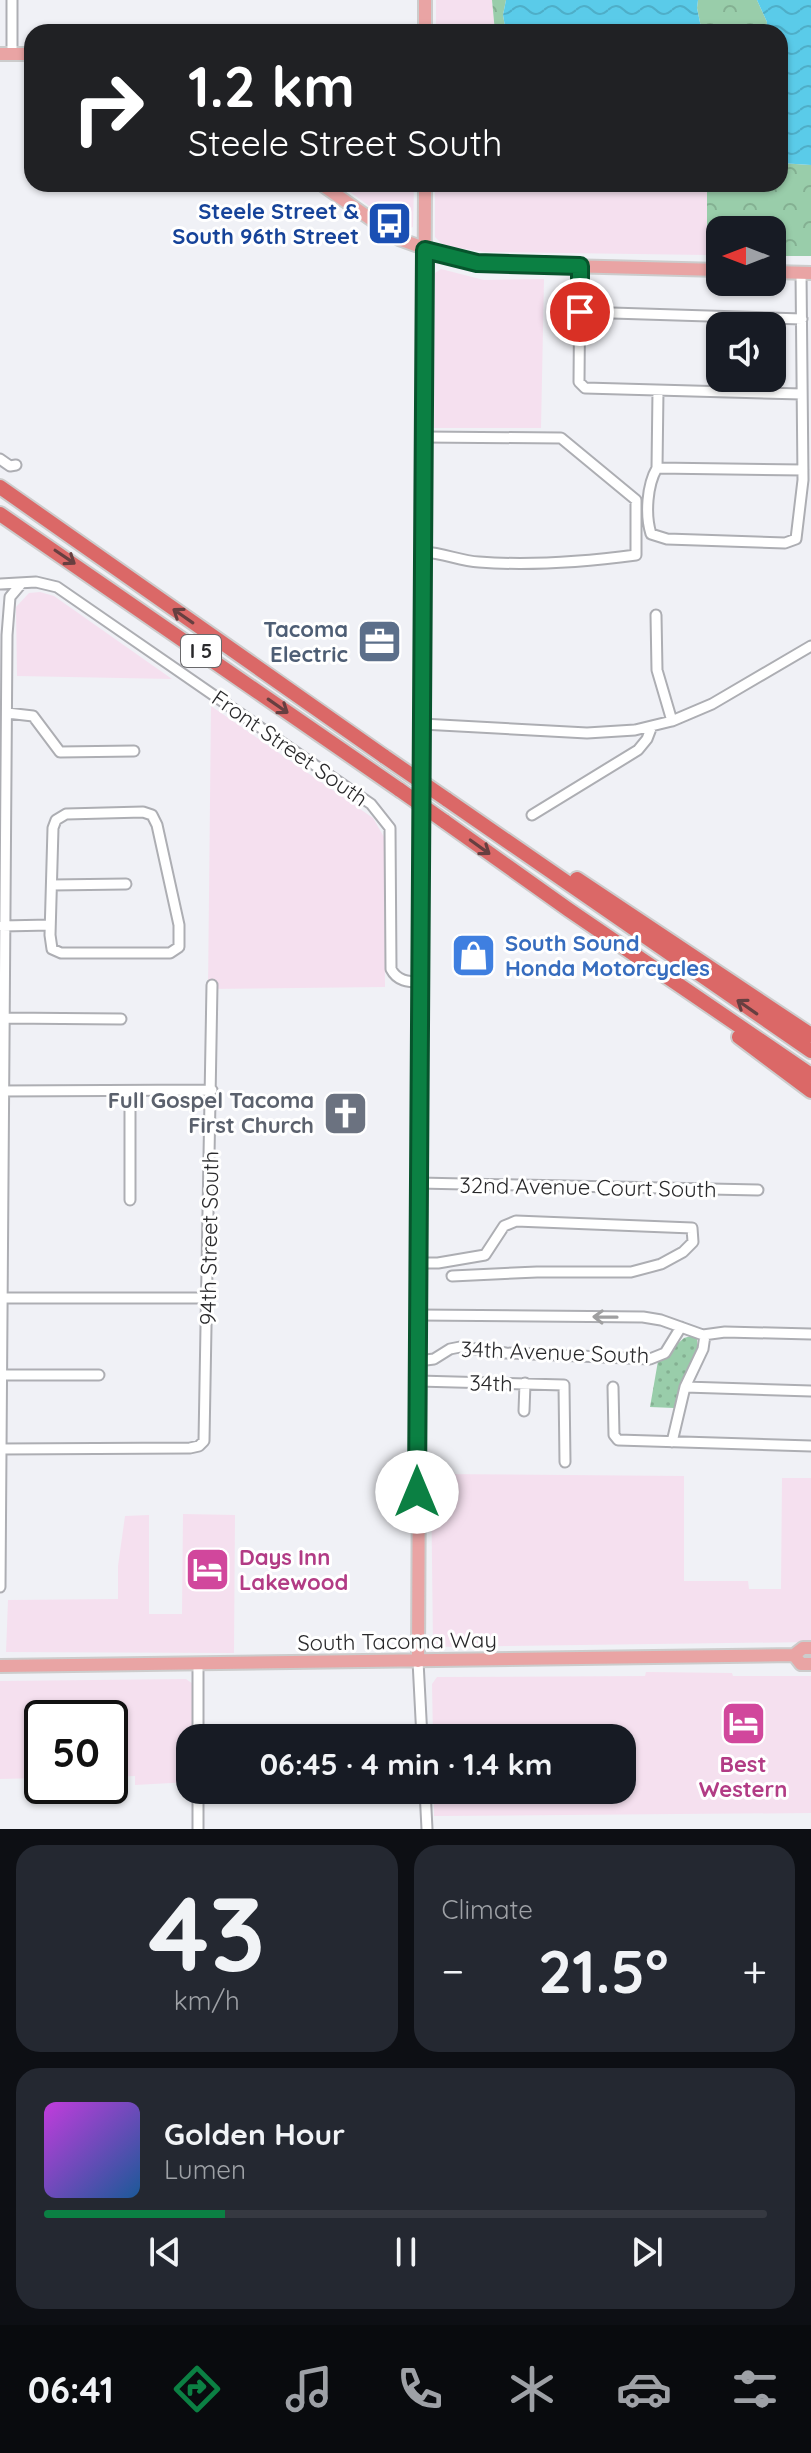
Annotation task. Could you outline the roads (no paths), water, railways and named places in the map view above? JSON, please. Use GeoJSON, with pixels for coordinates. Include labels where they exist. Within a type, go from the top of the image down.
{"type":"FeatureCollection","features":[{"type":"Feature","properties":{"kind":"highway","name":"I 5"},"geometry":{"type":"LineString","coordinates":[[0,487],[811,1051]]}},
{"type":"Feature","properties":{"kind":"highway","name":"I 5"},"geometry":{"type":"LineString","coordinates":[[0,514],[811,1075]]}},
{"type":"Feature","properties":{"kind":"highway"},"geometry":{"type":"LineString","coordinates":[[460,809],[586,885],[811,1035]]}},
{"type":"Feature","properties":{"kind":"highway"},"geometry":{"type":"LineString","coordinates":[[569,910],[811,1091]]}},
{"type":"Feature","properties":{"kind":"main road"},"geometry":{"type":"LineString","coordinates":[[425,0],[425,24]]}},
{"type":"Feature","properties":{"kind":"main road"},"geometry":{"type":"LineString","coordinates":[[332,192],[388,232],[425,250],[477,263],[706,270]]}},
{"type":"Feature","properties":{"kind":"main road"},"geometry":{"type":"LineString","coordinates":[[418,1661],[425,192]]}},
{"type":"Feature","properties":{"kind":"main road"},"geometry":{"type":"LineString","coordinates":[[786,272],[806,273]]}},
{"type":"Feature","properties":{"kind":"main road","name":"South Tacoma Way"},"geometry":{"type":"LineString","coordinates":[[0,1666],[794,1655],[803,1648],[811,1648]]}},
{"type":"Feature","properties":{"kind":"main road","name":"South Tacoma Way"},"geometry":{"type":"LineString","coordinates":[[794,1655],[801,1664],[811,1664]]}},
{"type":"Feature","properties":{"kind":"street"},"geometry":{"type":"LineString","coordinates":[[6,54],[12,0]]}},
{"type":"Feature","properties":{"kind":"street"},"geometry":{"type":"LineString","coordinates":[[580,266],[581,386],[588,389],[802,394]]}},
{"type":"Feature","properties":{"kind":"street"},"geometry":{"type":"LineString","coordinates":[[658,391],[657,468],[649,493],[649,530],[653,536],[662,539],[785,543],[796,539],[803,470],[802,319],[806,273]]}},
{"type":"Feature","properties":{"kind":"street"},"geometry":{"type":"LineString","coordinates":[[580,312],[802,319]]}},
{"type":"Feature","properties":{"kind":"street"},"geometry":{"type":"LineString","coordinates":[[423,437],[561,438],[636,500],[636,555],[549,565],[477,562],[423,552]]}},
{"type":"Feature","properties":{"kind":"street"},"geometry":{"type":"LineString","coordinates":[[0,459],[10,466],[16,465]]}},
{"type":"Feature","properties":{"kind":"street"},"geometry":{"type":"LineString","coordinates":[[657,468],[803,470]]}},
{"type":"Feature","properties":{"kind":"street","name":"Front Street South"},"geometry":{"type":"LineString","coordinates":[[0,584],[40,582],[63,591],[371,804],[390,828],[390,965],[398,978],[420,982]]}},
{"type":"Feature","properties":{"kind":"street"},"geometry":{"type":"LineString","coordinates":[[0,1587],[3,815],[8,605],[11,593],[21,584]]}},
{"type":"Feature","properties":{"kind":"street"},"geometry":{"type":"LineString","coordinates":[[656,615],[657,670],[672,721]]}},
{"type":"Feature","properties":{"kind":"street"},"geometry":{"type":"LineString","coordinates":[[422,724],[599,734],[624,732],[672,721],[730,695],[811,646]]}},
{"type":"Feature","properties":{"kind":"street"},"geometry":{"type":"LineString","coordinates":[[7,713],[33,716],[54,746],[65,753],[134,751]]}},
{"type":"Feature","properties":{"kind":"street"},"geometry":{"type":"LineString","coordinates":[[532,815],[638,750],[652,726]]}},
{"type":"Feature","properties":{"kind":"street"},"geometry":{"type":"LineString","coordinates":[[143,812],[154,818],[179,925],[178,949],[170,953],[61,953],[52,949],[52,885],[53,828],[56,820],[66,814],[143,812]]}},
{"type":"Feature","properties":{"kind":"street"},"geometry":{"type":"LineString","coordinates":[[52,885],[126,884]]}},
{"type":"Feature","properties":{"kind":"street"},"geometry":{"type":"LineString","coordinates":[[2,926],[50,925]]}},
{"type":"Feature","properties":{"kind":"street","name":"94th Street South"},"geometry":{"type":"LineString","coordinates":[[2,1449],[178,1448],[202,1444],[206,1406],[212,985]]}},
{"type":"Feature","properties":{"kind":"street"},"geometry":{"type":"LineString","coordinates":[[4,1018],[121,1019]]}},
{"type":"Feature","properties":{"kind":"street"},"geometry":{"type":"LineString","coordinates":[[2,1091],[212,1090]]}},
{"type":"Feature","properties":{"kind":"street"},"geometry":{"type":"LineString","coordinates":[[130,1091],[130,1200]]}},
{"type":"Feature","properties":{"kind":"street","name":"32nd Avenue Court South"},"geometry":{"type":"LineString","coordinates":[[419,1183],[758,1190]]}},
{"type":"Feature","properties":{"kind":"street","name":"32nd Avenue Court South"},"geometry":{"type":"LineString","coordinates":[[418,1263],[485,1255],[504,1226],[516,1221],[692,1228],[693,1242],[683,1252],[661,1264],[631,1272],[452,1276]]}},
{"type":"Feature","properties":{"kind":"street"},"geometry":{"type":"LineString","coordinates":[[2,1298],[207,1298]]}},
{"type":"Feature","properties":{"kind":"street"},"geometry":{"type":"LineString","coordinates":[[418,1315],[648,1318],[705,1335],[723,1332],[811,1334]]}},
{"type":"Feature","properties":{"kind":"street","name":"34th Avenue South"},"geometry":{"type":"LineString","coordinates":[[418,1361],[434,1359],[460,1347],[502,1353],[652,1359],[667,1351],[681,1327]]}},
{"type":"Feature","properties":{"kind":"street"},"geometry":{"type":"LineString","coordinates":[[672,1442],[685,1387],[703,1349],[705,1335]]}},
{"type":"Feature","properties":{"kind":"street"},"geometry":{"type":"LineString","coordinates":[[2,1375],[99,1375]]}},
{"type":"Feature","properties":{"kind":"street","name":"34th"},"geometry":{"type":"LineString","coordinates":[[418,1381],[564,1385],[565,1462]]}},
{"type":"Feature","properties":{"kind":"street"},"geometry":{"type":"LineString","coordinates":[[524,1411],[525,1383]]}},
{"type":"Feature","properties":{"kind":"street"},"geometry":{"type":"LineString","coordinates":[[613,1387],[616,1439],[811,1446]]}},
{"type":"Feature","properties":{"kind":"street"},"geometry":{"type":"LineString","coordinates":[[685,1387],[811,1391]]}},
{"type":"Feature","properties":{"kind":"street"},"geometry":{"type":"LineString","coordinates":[[418,1661],[421,1724]]}},
{"type":"Feature","properties":{"kind":"street"},"geometry":{"type":"LineString","coordinates":[[198,1664],[198,1724]]}},
{"type":"Feature","properties":{"kind":"street"},"geometry":{"type":"LineString","coordinates":[[198,1804],[198,1829]]}},
{"type":"Feature","properties":{"kind":"street"},"geometry":{"type":"LineString","coordinates":[[426,1804],[427,1829]]}},
{"type":"Feature","properties":{"kind":"water"},"geometry":{"type":"Polygon","coordinates":[[[506,0],[698,0],[700,24],[505,24],[506,0]]]}},
{"type":"Feature","properties":{"kind":"water"},"geometry":{"type":"Polygon","coordinates":[[[757,0],[811,0],[811,165],[788,164],[788,24],[767,22],[757,0]]]}},
{"type":"Feature","properties":{"kind":"place","name":"Steele Street & South 96th Street"},"geometry":{"type":"Point","coordinates":[390,224]}},
{"type":"Feature","properties":{"kind":"place","name":"Tacoma Electric"},"geometry":{"type":"Point","coordinates":[379,642]}},
{"type":"Feature","properties":{"kind":"place","name":"South Sound Honda Motorcycles"},"geometry":{"type":"Point","coordinates":[474,956]}},
{"type":"Feature","properties":{"kind":"place","name":"Full Gospel Tacoma First Church"},"geometry":{"type":"Point","coordinates":[345,1113]}},
{"type":"Feature","properties":{"kind":"place","name":"Days Inn Lakewood"},"geometry":{"type":"Point","coordinates":[208,1570]}},
{"type":"Feature","properties":{"kind":"place","name":"Best Western"},"geometry":{"type":"Point","coordinates":[743,1723]}}]}
